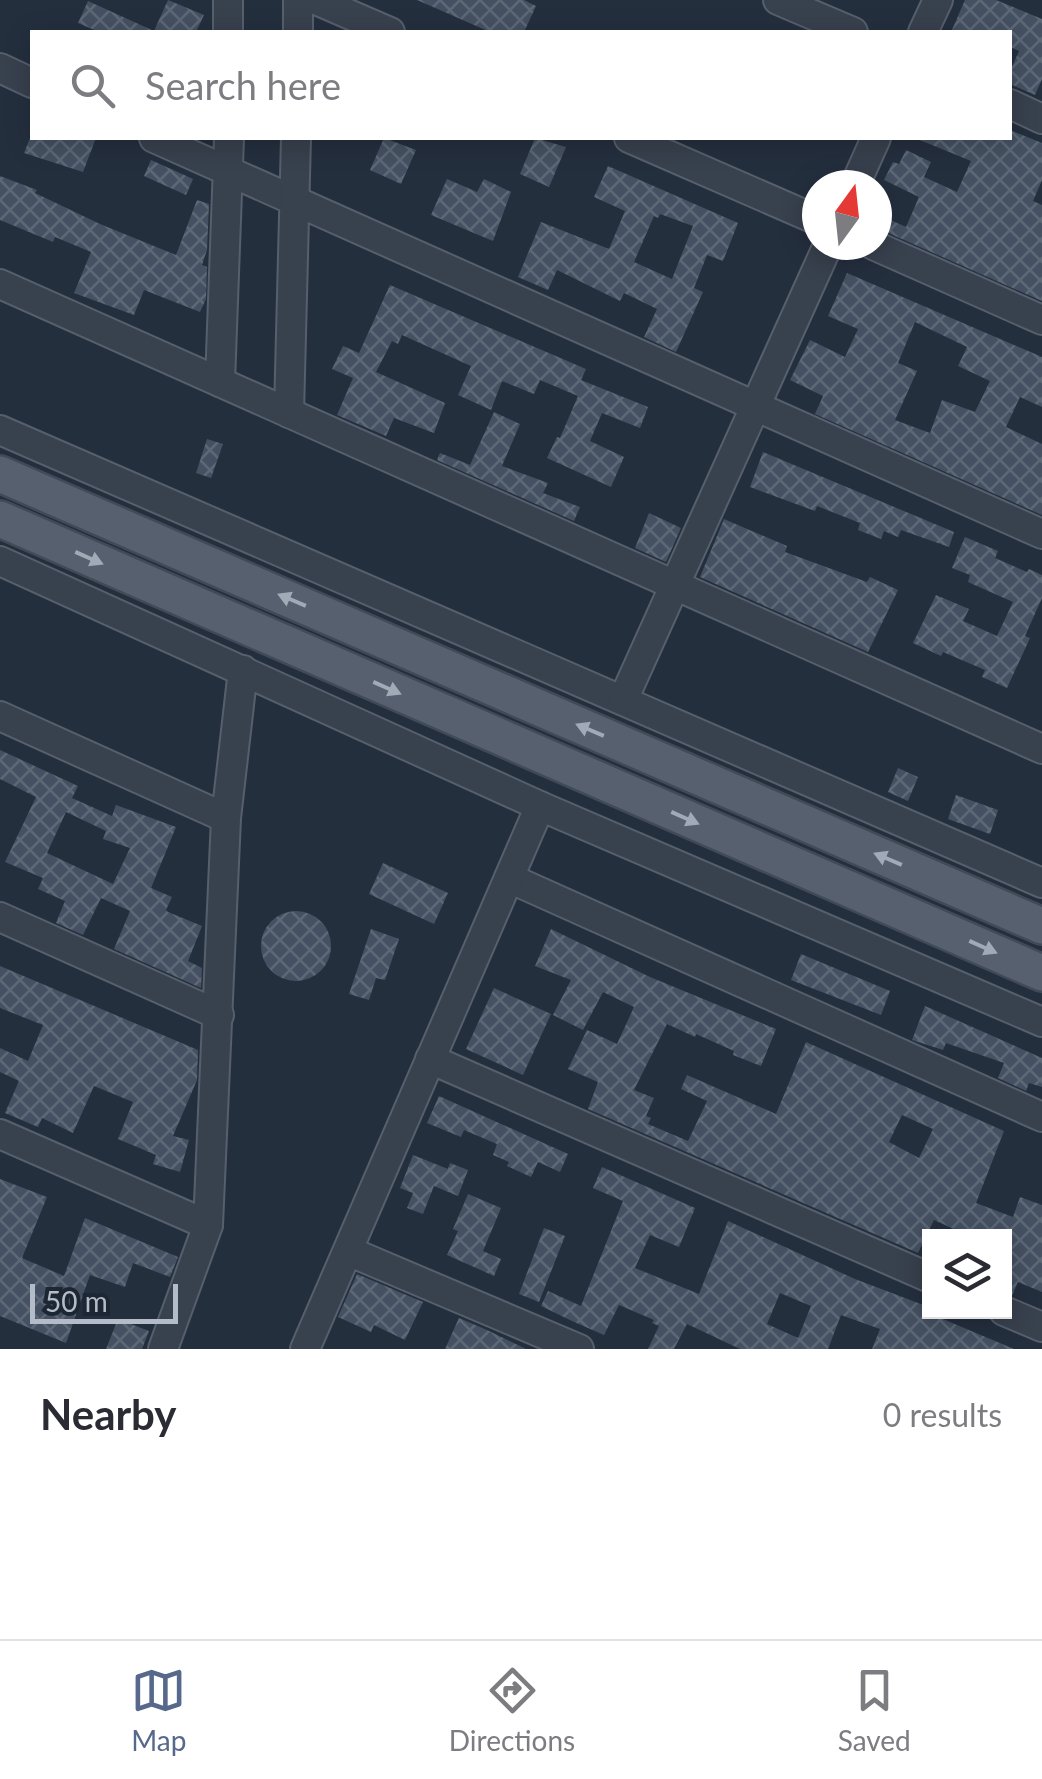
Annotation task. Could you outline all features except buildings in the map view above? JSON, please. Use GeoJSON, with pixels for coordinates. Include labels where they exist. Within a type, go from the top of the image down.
{"type":"FeatureCollection","features":[{"type":"Feature","properties":{"kind":"main road"},"geometry":{"type":"LineString","coordinates":[[0,474],[1042,926]]}},
{"type":"Feature","properties":{"kind":"main road"},"geometry":{"type":"LineString","coordinates":[[0,519],[1042,973]]}},
{"type":"Feature","properties":{"kind":"street"},"geometry":{"type":"LineString","coordinates":[[228,0],[228,30]]}},
{"type":"Feature","properties":{"kind":"street"},"geometry":{"type":"LineString","coordinates":[[298,0],[298,30]]}},
{"type":"Feature","properties":{"kind":"street"},"geometry":{"type":"LineString","coordinates":[[316,0],[385,30]]}},
{"type":"Feature","properties":{"kind":"street"},"geometry":{"type":"LineString","coordinates":[[778,0],[848,30]]}},
{"type":"Feature","properties":{"kind":"street"},"geometry":{"type":"LineString","coordinates":[[924,30],[938,0]]}},
{"type":"Feature","properties":{"kind":"street"},"geometry":{"type":"LineString","coordinates":[[0,68],[30,82]]}},
{"type":"Feature","properties":{"kind":"street"},"geometry":{"type":"LineString","coordinates":[[1012,105],[1042,118]]}},
{"type":"Feature","properties":{"kind":"street"},"geometry":{"type":"LineString","coordinates":[[159,140],[1042,534]]}},
{"type":"Feature","properties":{"kind":"street"},"geometry":{"type":"LineString","coordinates":[[220,382],[229,140]]}},
{"type":"Feature","properties":{"kind":"street"},"geometry":{"type":"LineString","coordinates":[[289,413],[296,140]]}},
{"type":"Feature","properties":{"kind":"street"},"geometry":{"type":"LineString","coordinates":[[634,140],[802,213]]}},
{"type":"Feature","properties":{"kind":"street"},"geometry":{"type":"LineString","coordinates":[[862,170],[875,140]]}},
{"type":"Feature","properties":{"kind":"street"},"geometry":{"type":"LineString","coordinates":[[892,253],[1042,320]]}},
{"type":"Feature","properties":{"kind":"street"},"geometry":{"type":"LineString","coordinates":[[623,700],[821,260]]}},
{"type":"Feature","properties":{"kind":"street"},"geometry":{"type":"LineString","coordinates":[[0,284],[1042,749]]}},
{"type":"Feature","properties":{"kind":"street"},"geometry":{"type":"LineString","coordinates":[[0,430],[1042,884]]}},
{"type":"Feature","properties":{"kind":"street"},"geometry":{"type":"LineString","coordinates":[[0,561],[540,806],[1042,1022]]}},
{"type":"Feature","properties":{"kind":"street"},"geometry":{"type":"LineString","coordinates":[[163,1349],[208,1225],[226,818],[243,670]]}},
{"type":"Feature","properties":{"kind":"street"},"geometry":{"type":"LineString","coordinates":[[0,716],[226,818]]}},
{"type":"Feature","properties":{"kind":"street"},"geometry":{"type":"LineString","coordinates":[[304,1349],[540,806]]}},
{"type":"Feature","properties":{"kind":"street"},"geometry":{"type":"LineString","coordinates":[[509,878],[1042,1117]]}},
{"type":"Feature","properties":{"kind":"street"},"geometry":{"type":"LineString","coordinates":[[0,917],[219,1014]]}},
{"type":"Feature","properties":{"kind":"street"},"geometry":{"type":"LineString","coordinates":[[430,1059],[922,1274]]}},
{"type":"Feature","properties":{"kind":"street"},"geometry":{"type":"LineString","coordinates":[[0,1134],[208,1225]]}},
{"type":"Feature","properties":{"kind":"street"},"geometry":{"type":"LineString","coordinates":[[348,1251],[579,1349]]}},
{"type":"Feature","properties":{"kind":"street"},"geometry":{"type":"LineString","coordinates":[[1012,1315],[1042,1328]]}}]}
